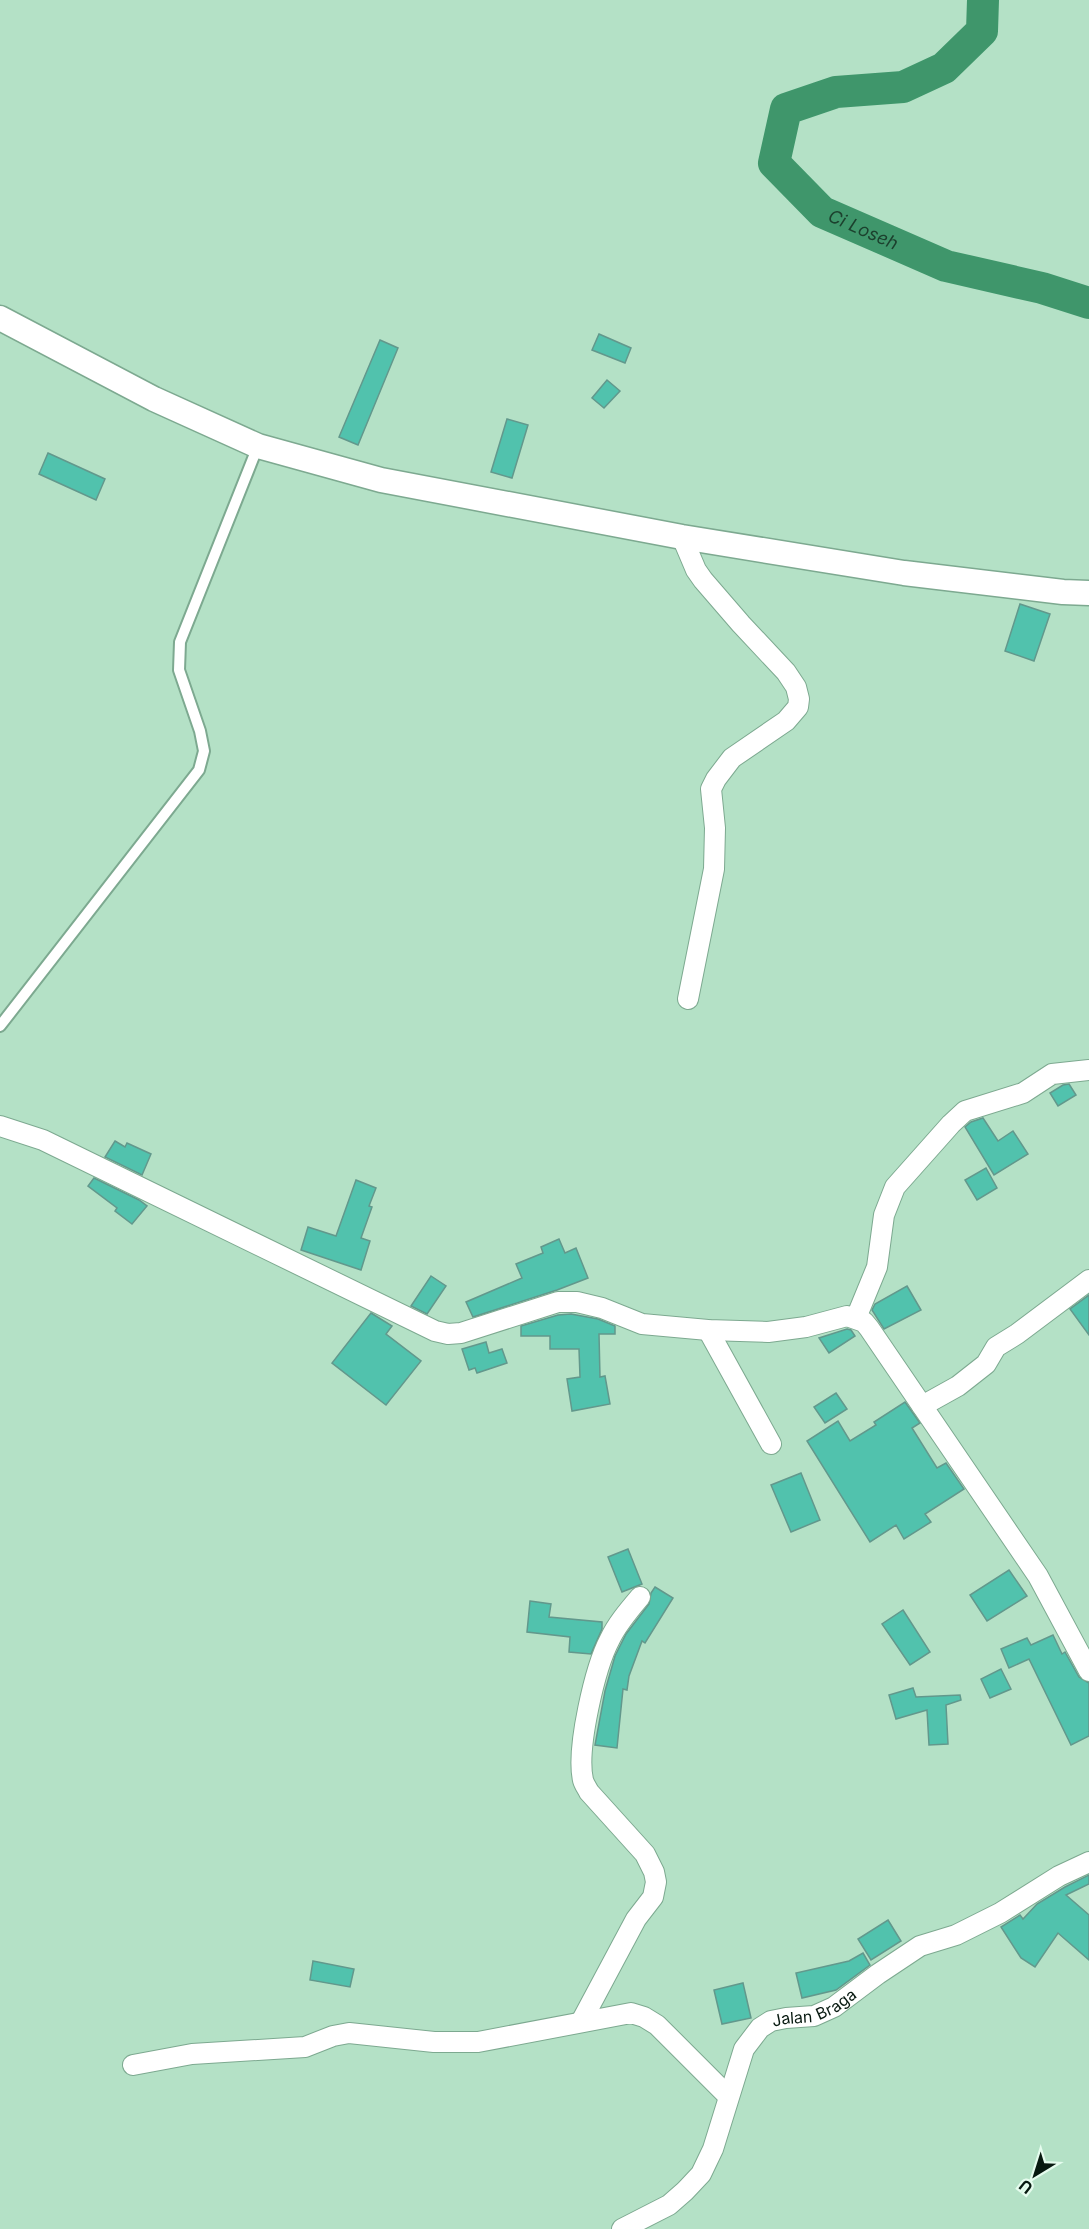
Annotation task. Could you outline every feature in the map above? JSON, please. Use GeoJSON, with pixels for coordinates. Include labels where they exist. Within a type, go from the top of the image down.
{"type":"FeatureCollection","features":[{"type":"Feature","properties":{"kind":"street"},"geometry":{"type":"LineString","coordinates":[[0,318],[154,399],[258,446],[381,480],[682,537],[904,573],[1063,592],[1089,593]]}},
{"type":"Feature","properties":{"kind":"street"},"geometry":{"type":"LineString","coordinates":[[682,537],[700,575],[741,624],[786,672],[796,687],[799,699],[798,707],[786,721],[732,758],[711,789],[715,828],[713,878],[688,999]]}},
{"type":"Feature","properties":{"kind":"street"},"geometry":{"type":"LineString","coordinates":[[856,1318],[877,1267],[884,1215],[895,1187],[951,1124],[965,1111],[1023,1093],[1052,1074],[1089,1070]]}},
{"type":"Feature","properties":{"kind":"street"},"geometry":{"type":"LineString","coordinates":[[0,1126],[43,1140],[435,1331],[448,1334],[460,1334],[558,1302],[577,1302],[602,1308],[642,1324],[708,1330],[768,1332],[806,1327],[847,1316],[856,1318],[869,1328],[1038,1576],[1089,1671]]}},
{"type":"Feature","properties":{"kind":"street"},"geometry":{"type":"LineString","coordinates":[[922,1406],[958,1386],[986,1365],[996,1347],[1089,1280]]}},
{"type":"Feature","properties":{"kind":"street"},"geometry":{"type":"LineString","coordinates":[[708,1330],[771,1444]]}},
{"type":"Feature","properties":{"kind":"street"},"geometry":{"type":"LineString","coordinates":[[581,2022],[636,1919],[653,1897],[656,1882],[645,1854],[589,1792],[583,1782],[582,1774],[583,1736],[596,1677],[609,1639],[640,1597]]}},
{"type":"Feature","properties":{"kind":"street","name":"Jalan Braga"},"geometry":{"type":"LineString","coordinates":[[622,2229],[669,2205],[685,2192],[700,2174],[713,2149],[744,2049],[760,2028],[771,2021],[814,2016],[834,2007],[920,1946],[956,1935],[1000,1913],[1059,1876],[1089,1862]]}},
{"type":"Feature","properties":{"kind":"street"},"geometry":{"type":"LineString","coordinates":[[133,2065],[192,2054],[305,2047],[333,2036],[349,2033],[434,2042],[478,2042],[631,2013],[644,2017],[671,2038],[728,2096]]}},
{"type":"Feature","properties":{"kind":"lane"},"geometry":{"type":"LineString","coordinates":[[0,1026],[199,770],[204,751],[200,730],[179,670],[180,642],[258,446]]}},
{"type":"Feature","properties":{"kind":"building"},"geometry":{"type":"Polygon","coordinates":[[[599,334],[631,348],[625,363],[592,350],[599,334]]]}},
{"type":"Feature","properties":{"kind":"building"},"geometry":{"type":"Polygon","coordinates":[[[380,340],[398,348],[358,445],[339,437],[380,340]]]}},
{"type":"Feature","properties":{"kind":"building"},"geometry":{"type":"Polygon","coordinates":[[[607,380],[620,391],[604,408],[592,398],[607,380]]]}},
{"type":"Feature","properties":{"kind":"building"},"geometry":{"type":"Polygon","coordinates":[[[507,419],[528,425],[512,478],[491,472],[507,419]]]}},
{"type":"Feature","properties":{"kind":"building"},"geometry":{"type":"Polygon","coordinates":[[[48,453],[105,479],[96,500],[39,474],[48,453]]]}},
{"type":"Feature","properties":{"kind":"building"},"geometry":{"type":"Polygon","coordinates":[[[1020,604],[1050,614],[1034,661],[1005,651],[1020,604]]]}},
{"type":"Feature","properties":{"kind":"building"},"geometry":{"type":"Polygon","coordinates":[[[1069,1084],[1076,1095],[1058,1106],[1050,1093],[1069,1084]]]}},
{"type":"Feature","properties":{"kind":"building"},"geometry":{"type":"Polygon","coordinates":[[[983,1118],[998,1141],[1013,1131],[1028,1154],[994,1175],[965,1127],[983,1118]]]}},
{"type":"Feature","properties":{"kind":"building"},"geometry":{"type":"Polygon","coordinates":[[[115,1141],[125,1147],[127,1143],[151,1154],[142,1175],[105,1157],[115,1141]]]}},
{"type":"Feature","properties":{"kind":"building"},"geometry":{"type":"Polygon","coordinates":[[[986,1168],[997,1188],[977,1200],[965,1180],[986,1168]]]}},
{"type":"Feature","properties":{"kind":"building"},"geometry":{"type":"Polygon","coordinates":[[[94,1178],[147,1206],[132,1224],[115,1211],[117,1208],[88,1186],[94,1178]]]}},
{"type":"Feature","properties":{"kind":"building"},"geometry":{"type":"Polygon","coordinates":[[[356,1180],[376,1188],[361,1238],[370,1241],[361,1270],[301,1250],[308,1227],[336,1236],[356,1180]]]}},
{"type":"Feature","properties":{"kind":"building"},"geometry":{"type":"Polygon","coordinates":[[[559,1239],[565,1253],[576,1248],[588,1278],[473,1317],[466,1302],[522,1278],[516,1264],[543,1253],[541,1247],[559,1239]]]}},
{"type":"Feature","properties":{"kind":"building"},"geometry":{"type":"Polygon","coordinates":[[[431,1276],[446,1286],[427,1314],[411,1306],[431,1276]]]}},
{"type":"Feature","properties":{"kind":"building"},"geometry":{"type":"Polygon","coordinates":[[[907,1286],[921,1310],[884,1329],[872,1310],[875,1304],[907,1286]]]}},
{"type":"Feature","properties":{"kind":"building"},"geometry":{"type":"Polygon","coordinates":[[[1089,1295],[1089,1335],[1070,1309],[1089,1295]]]}},
{"type":"Feature","properties":{"kind":"building"},"geometry":{"type":"Polygon","coordinates":[[[371,1313],[392,1326],[386,1334],[421,1361],[386,1405],[332,1363],[371,1313]]]}},
{"type":"Feature","properties":{"kind":"building"},"geometry":{"type":"Polygon","coordinates":[[[571,1314],[598,1319],[615,1326],[615,1334],[599,1334],[600,1377],[605,1376],[610,1404],[572,1411],[567,1379],[580,1377],[579,1349],[550,1349],[550,1336],[521,1336],[521,1326],[558,1315],[571,1314]]]}},
{"type":"Feature","properties":{"kind":"building"},"geometry":{"type":"Polygon","coordinates":[[[847,1329],[851,1330],[855,1336],[829,1353],[819,1338],[847,1329]]]}},
{"type":"Feature","properties":{"kind":"building"},"geometry":{"type":"Polygon","coordinates":[[[486,1342],[489,1353],[502,1349],[507,1363],[477,1373],[475,1368],[469,1370],[462,1349],[486,1342]]]}},
{"type":"Feature","properties":{"kind":"building"},"geometry":{"type":"Polygon","coordinates":[[[836,1393],[847,1409],[825,1423],[814,1407],[836,1393]]]}},
{"type":"Feature","properties":{"kind":"building"},"geometry":{"type":"Polygon","coordinates":[[[905,1402],[920,1423],[912,1428],[937,1468],[946,1463],[964,1489],[925,1514],[931,1522],[904,1539],[896,1525],[870,1542],[807,1441],[838,1421],[850,1441],[876,1425],[874,1422],[905,1402]]]}},
{"type":"Feature","properties":{"kind":"building"},"geometry":{"type":"Polygon","coordinates":[[[801,1473],[820,1520],[791,1532],[771,1485],[801,1473]]]}},
{"type":"Feature","properties":{"kind":"building"},"geometry":{"type":"Polygon","coordinates":[[[628,1549],[642,1584],[622,1592],[608,1557],[628,1549]]]}},
{"type":"Feature","properties":{"kind":"building"},"geometry":{"type":"Polygon","coordinates":[[[1009,1570],[1027,1596],[987,1621],[970,1595],[1009,1570]]]}},
{"type":"Feature","properties":{"kind":"building"},"geometry":{"type":"Polygon","coordinates":[[[655,1587],[673,1598],[645,1643],[642,1641],[629,1676],[627,1690],[623,1689],[617,1748],[595,1745],[605,1691],[615,1656],[626,1634],[649,1604],[655,1587]]]}},
{"type":"Feature","properties":{"kind":"building"},"geometry":{"type":"Polygon","coordinates":[[[530,1601],[551,1604],[549,1617],[602,1622],[602,1629],[591,1654],[569,1652],[570,1637],[527,1632],[530,1601]]]}},
{"type":"Feature","properties":{"kind":"building"},"geometry":{"type":"Polygon","coordinates":[[[903,1610],[930,1652],[910,1665],[882,1624],[903,1610]]]}},
{"type":"Feature","properties":{"kind":"building"},"geometry":{"type":"Polygon","coordinates":[[[1053,1635],[1062,1654],[1065,1652],[1079,1677],[1089,1683],[1089,1736],[1071,1745],[1029,1659],[1009,1668],[1001,1649],[1027,1638],[1031,1645],[1053,1635]]]}},
{"type":"Feature","properties":{"kind":"building"},"geometry":{"type":"Polygon","coordinates":[[[1001,1669],[1011,1689],[990,1698],[981,1679],[1001,1669]]]}},
{"type":"Feature","properties":{"kind":"building"},"geometry":{"type":"Polygon","coordinates":[[[913,1688],[916,1697],[960,1695],[961,1700],[946,1705],[948,1744],[929,1745],[927,1710],[896,1719],[889,1695],[913,1688]]]}},
{"type":"Feature","properties":{"kind":"building"},"geometry":{"type":"Polygon","coordinates":[[[1089,1875],[1089,1884],[1066,1895],[1089,1915],[1089,1960],[1058,1933],[1035,1967],[1021,1958],[1001,1927],[1020,1915],[1023,1919],[1037,1904],[1089,1875]]]}},
{"type":"Feature","properties":{"kind":"building"},"geometry":{"type":"Polygon","coordinates":[[[888,1920],[901,1941],[871,1960],[858,1939],[888,1920]]]}},
{"type":"Feature","properties":{"kind":"building"},"geometry":{"type":"Polygon","coordinates":[[[863,1953],[870,1965],[836,1990],[802,1998],[796,1973],[849,1961],[863,1953]]]}},
{"type":"Feature","properties":{"kind":"building"},"geometry":{"type":"Polygon","coordinates":[[[313,1961],[354,1969],[350,1987],[310,1980],[313,1961]]]}},
{"type":"Feature","properties":{"kind":"building"},"geometry":{"type":"Polygon","coordinates":[[[743,1983],[751,2018],[722,2024],[714,1990],[743,1983]]]}},
{"type":"Feature","properties":{"kind":"waterway","name":"Ci Loseh"},"geometry":{"type":"LineString","coordinates":[[983,0],[982,31],[944,68],[903,87],[836,92],[786,109],[774,163],[822,212],[946,266],[1042,288],[1089,303]]}}]}
